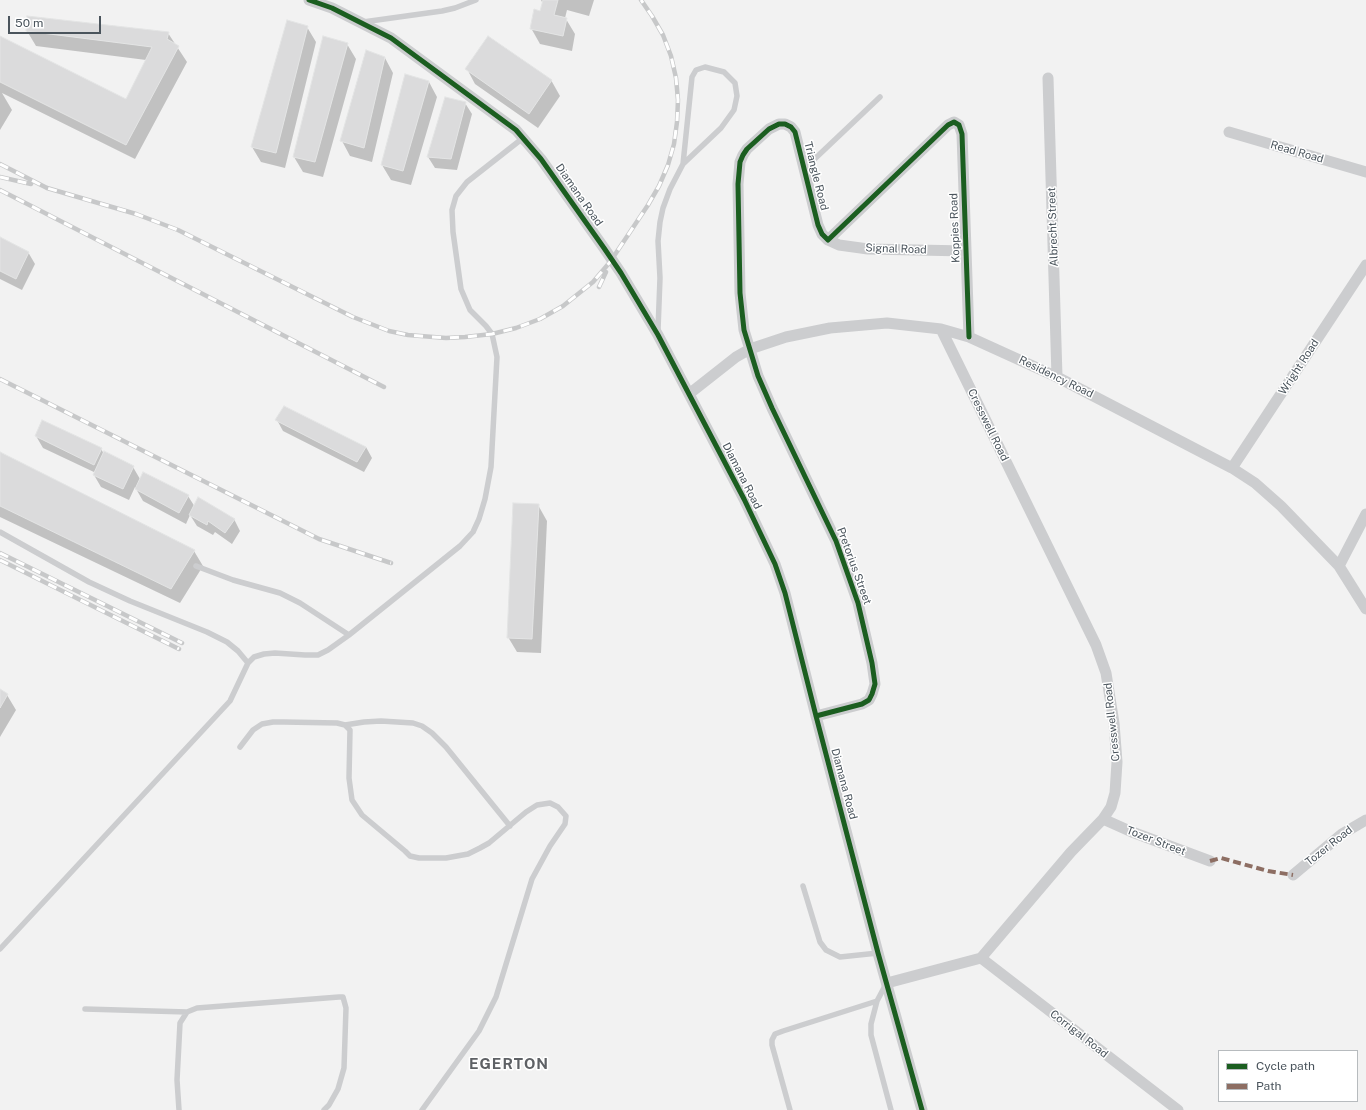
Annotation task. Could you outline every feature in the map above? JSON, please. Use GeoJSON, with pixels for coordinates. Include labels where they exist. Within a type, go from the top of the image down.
{"type":"FeatureCollection","features":[{"type":"Feature","properties":{"kind":"street","name":"Diamana Road"},"geometry":{"type":"LineString","coordinates":[[309,0],[332,8],[391,38],[516,130],[541,159],[604,248],[621,273],[658,335],[744,499],[775,564],[785,593],[878,953],[922,1110]]}},
{"type":"Feature","properties":{"kind":"street","name":"Albrecht Street"},"geometry":{"type":"LineString","coordinates":[[1048,78],[1057,377]]}},
{"type":"Feature","properties":{"kind":"street","name":"Koppies Road"},"geometry":{"type":"LineString","coordinates":[[828,240],[948,125],[954,122],[960,125],[962,134],[969,337]]}},
{"type":"Feature","properties":{"kind":"street","name":"Triangle Road"},"geometry":{"type":"LineString","coordinates":[[750,349],[744,330],[740,293],[738,184],[740,162],[743,154],[747,150],[769,129],[779,124],[785,124],[791,127],[795,132],[818,225],[822,234],[828,240]]}},
{"type":"Feature","properties":{"kind":"street","name":"Read Road"},"geometry":{"type":"LineString","coordinates":[[1228,132],[1366,172]]}},
{"type":"Feature","properties":{"kind":"street","name":"Signal Road"},"geometry":{"type":"LineString","coordinates":[[828,240],[839,245],[868,249],[966,251]]}},
{"type":"Feature","properties":{"kind":"street","name":"Wright Road"},"geometry":{"type":"LineString","coordinates":[[1232,468],[1366,265]]}},
{"type":"Feature","properties":{"kind":"street","name":"Residency Road"},"geometry":{"type":"LineString","coordinates":[[689,394],[731,361],[750,349],[786,337],[830,328],[860,324],[887,323],[941,329],[969,337],[1057,377],[1232,468],[1255,483],[1281,506],[1339,566],[1366,609]]}},
{"type":"Feature","properties":{"kind":"street","name":"Cresswell Road"},"geometry":{"type":"LineString","coordinates":[[941,329],[1096,645],[1106,673],[1114,722],[1117,762],[1116,793],[1111,807],[1103,819],[1071,852],[981,958]]}},
{"type":"Feature","properties":{"kind":"street","name":"Pretorius Street"},"geometry":{"type":"LineString","coordinates":[[750,349],[758,376],[772,408],[836,542],[858,603],[872,662],[875,684],[869,700],[862,704],[816,716]]}},
{"type":"Feature","properties":{"kind":"street"},"geometry":{"type":"LineString","coordinates":[[1339,566],[1366,514]]}},
{"type":"Feature","properties":{"kind":"street","name":"Tozer Street"},"geometry":{"type":"LineString","coordinates":[[1103,819],[1132,832],[1210,861]]}},
{"type":"Feature","properties":{"kind":"street","name":"Tozer Road"},"geometry":{"type":"LineString","coordinates":[[1293,875],[1342,834],[1366,820]]}},
{"type":"Feature","properties":{"kind":"street"},"geometry":{"type":"LineString","coordinates":[[887,983],[981,958]]}},
{"type":"Feature","properties":{"kind":"street","name":"Corrigal Road"},"geometry":{"type":"LineString","coordinates":[[981,958],[1178,1110]]}},
{"type":"Feature","properties":{"kind":"lane"},"geometry":{"type":"LineString","coordinates":[[361,22],[442,11],[476,0]]}},
{"type":"Feature","properties":{"kind":"lane"},"geometry":{"type":"LineString","coordinates":[[658,335],[660,278],[658,241],[662,208],[683,164],[721,128],[734,110],[737,96],[735,83],[724,72],[705,67],[696,70],[692,77],[683,164]]}},
{"type":"Feature","properties":{"kind":"lane"},"geometry":{"type":"LineString","coordinates":[[804,169],[880,97]]}},
{"type":"Feature","properties":{"kind":"lane"},"geometry":{"type":"LineString","coordinates":[[0,949],[230,701],[248,663],[254,657],[275,653],[305,656],[318,655],[328,650],[349,635],[460,546],[473,532],[485,499],[491,467],[497,357],[492,334],[470,310],[461,289],[452,232],[452,210],[456,196],[466,182],[523,138]]}},
{"type":"Feature","properties":{"kind":"lane"},"geometry":{"type":"LineString","coordinates":[[0,532],[90,582],[208,632],[227,642],[238,651],[248,663]]}},
{"type":"Feature","properties":{"kind":"lane"},"geometry":{"type":"LineString","coordinates":[[196,566],[233,580],[280,593],[300,602],[349,635]]}},
{"type":"Feature","properties":{"kind":"lane"},"geometry":{"type":"LineString","coordinates":[[240,747],[253,730],[262,724],[273,722],[337,723],[345,725],[380,721],[413,723],[422,726],[432,733],[446,747],[510,826]]}},
{"type":"Feature","properties":{"kind":"lane"},"geometry":{"type":"LineString","coordinates":[[345,725],[350,730],[349,778],[352,800],[362,815],[410,856],[419,858],[446,858],[468,854],[489,843],[526,812],[537,805],[550,803],[558,807],[566,816],[565,824],[550,846],[532,879],[496,996],[479,1031],[422,1110]]}},
{"type":"Feature","properties":{"kind":"lane"},"geometry":{"type":"LineString","coordinates":[[804,886],[820,942],[826,950],[840,957],[878,953]]}},
{"type":"Feature","properties":{"kind":"lane"},"geometry":{"type":"LineString","coordinates":[[887,983],[877,1001],[871,1024],[871,1035],[891,1110]]}},
{"type":"Feature","properties":{"kind":"lane"},"geometry":{"type":"LineString","coordinates":[[85,1009],[187,1012],[197,1008],[343,997],[346,1008],[344,1068],[338,1089],[329,1105],[324,1110]]}},
{"type":"Feature","properties":{"kind":"lane"},"geometry":{"type":"LineString","coordinates":[[790,1110],[772,1045],[772,1040],[775,1034],[877,1001]]}},
{"type":"Feature","properties":{"kind":"lane"},"geometry":{"type":"LineString","coordinates":[[179,1110],[177,1080],[180,1023],[187,1012]]}},
{"type":"Feature","properties":{"kind":"building"},"geometry":{"type":"Polygon","coordinates":[[[543,0],[558,0],[554,15],[567,18],[563,36],[530,29],[534,9],[540,11],[543,0]]]}},
{"type":"Feature","properties":{"kind":"building"},"geometry":{"type":"Polygon","coordinates":[[[27,16],[169,32],[167,39],[179,46],[126,145],[0,82],[0,36],[126,99],[152,47],[26,31],[27,16]]]}},
{"type":"Feature","properties":{"kind":"building"},"geometry":{"type":"Polygon","coordinates":[[[287,20],[308,26],[276,153],[251,147],[287,20]]]}},
{"type":"Feature","properties":{"kind":"building"},"geometry":{"type":"Polygon","coordinates":[[[323,36],[348,43],[315,162],[293,157],[323,36]]]}},
{"type":"Feature","properties":{"kind":"building"},"geometry":{"type":"Polygon","coordinates":[[[488,36],[552,80],[529,114],[465,69],[488,36]]]}},
{"type":"Feature","properties":{"kind":"building"},"geometry":{"type":"Polygon","coordinates":[[[366,50],[385,57],[364,148],[340,141],[366,50]]]}},
{"type":"Feature","properties":{"kind":"building"},"geometry":{"type":"Polygon","coordinates":[[[405,74],[429,81],[403,171],[381,165],[405,74]]]}},
{"type":"Feature","properties":{"kind":"building"},"geometry":{"type":"Polygon","coordinates":[[[445,97],[466,102],[451,159],[427,157],[445,97]]]}},
{"type":"Feature","properties":{"kind":"building"},"geometry":{"type":"Polygon","coordinates":[[[0,237],[29,252],[16,279],[0,271],[0,237]]]}},
{"type":"Feature","properties":{"kind":"building"},"geometry":{"type":"Polygon","coordinates":[[[284,406],[366,447],[357,462],[275,420],[284,406]]]}},
{"type":"Feature","properties":{"kind":"building"},"geometry":{"type":"Polygon","coordinates":[[[42,420],[102,448],[94,465],[35,436],[42,420]]]}},
{"type":"Feature","properties":{"kind":"building"},"geometry":{"type":"Polygon","coordinates":[[[104,451],[134,466],[123,489],[93,475],[104,451]]]}},
{"type":"Feature","properties":{"kind":"building"},"geometry":{"type":"Polygon","coordinates":[[[0,452],[195,550],[171,589],[0,506],[0,452]]]}},
{"type":"Feature","properties":{"kind":"building"},"geometry":{"type":"Polygon","coordinates":[[[143,472],[189,495],[179,513],[135,489],[143,472]]]}},
{"type":"Feature","properties":{"kind":"building"},"geometry":{"type":"Polygon","coordinates":[[[198,497],[235,519],[225,533],[208,521],[207,525],[189,515],[198,497]]]}},
{"type":"Feature","properties":{"kind":"building"},"geometry":{"type":"Polygon","coordinates":[[[513,503],[539,504],[532,639],[507,638],[513,503]]]}},
{"type":"Feature","properties":{"kind":"building"},"geometry":{"type":"Polygon","coordinates":[[[0,689],[8,694],[0,708],[0,689]]]}},
{"type":"Feature","properties":{"kind":"railway"},"geometry":{"type":"LineString","coordinates":[[0,164],[47,188],[136,214],[178,230],[353,317],[389,331],[408,335],[446,338],[492,334],[516,328],[540,319],[563,306],[593,282],[610,262],[648,205],[659,186],[668,165],[674,144],[677,122],[678,100],[676,78],[671,56],[663,35],[641,0]]}},
{"type":"Feature","properties":{"kind":"railway"},"geometry":{"type":"LineString","coordinates":[[0,177],[31,184]]}},
{"type":"Feature","properties":{"kind":"railway"},"geometry":{"type":"LineString","coordinates":[[0,190],[384,387]]}},
{"type":"Feature","properties":{"kind":"railway"},"geometry":{"type":"LineString","coordinates":[[599,287],[606,272]]}},
{"type":"Feature","properties":{"kind":"railway"},"geometry":{"type":"LineString","coordinates":[[0,379],[319,539],[391,563]]}},
{"type":"Feature","properties":{"kind":"railway"},"geometry":{"type":"LineString","coordinates":[[0,553],[182,643]]}},
{"type":"Feature","properties":{"kind":"railway"},"geometry":{"type":"LineString","coordinates":[[0,560],[179,649]]}},
{"type":"Feature","properties":{"kind":"marked path"},"geometry":{"type":"LineString","coordinates":[[1210,861],[1221,858],[1268,871],[1293,875]]}},
{"type":"Feature","properties":{"kind":"cycle path"},"geometry":{"type":"LineString","coordinates":[[309,0],[332,8],[391,38],[516,130],[541,159],[604,248],[621,273],[658,335],[744,499],[775,564],[785,593],[878,953],[922,1110]]}},
{"type":"Feature","properties":{"kind":"cycle path"},"geometry":{"type":"LineString","coordinates":[[816,716],[862,704],[869,700],[875,684],[872,663],[858,603],[836,541],[758,376],[744,330],[740,293],[738,184],[740,162],[747,149],[769,129],[779,124],[785,124],[791,127],[795,132],[818,225],[822,234],[828,240],[948,125],[954,122],[959,125],[962,134],[969,337]]}},
{"type":"Feature","properties":{"kind":"district","name":"EGERTON"},"geometry":{"type":"Point","coordinates":[509,1064]}}]}
